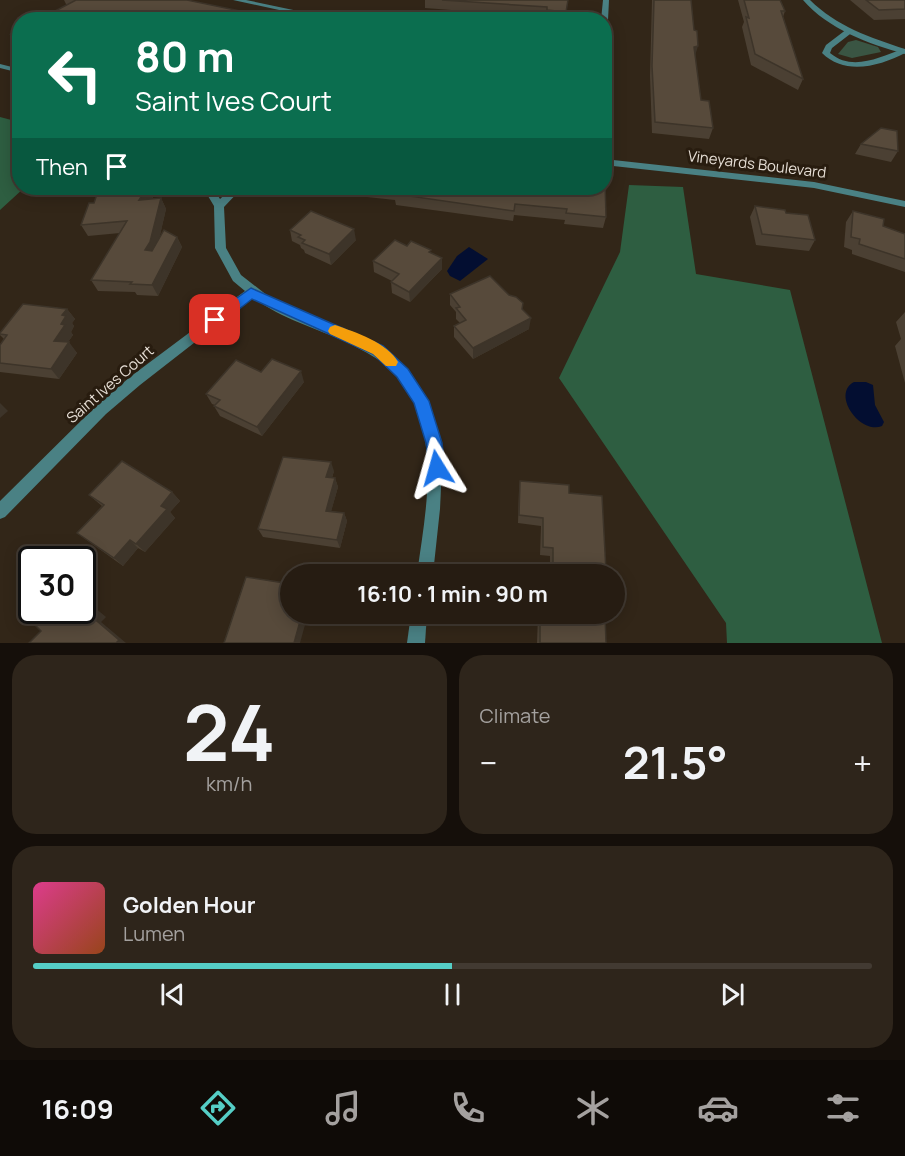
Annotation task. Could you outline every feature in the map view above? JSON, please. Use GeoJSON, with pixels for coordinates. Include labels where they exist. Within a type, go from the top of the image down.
{"type":"FeatureCollection","features":[{"type":"Feature","properties":{"kind":"street"},"geometry":{"type":"LineString","coordinates":[[236,0],[297,12]]}},
{"type":"Feature","properties":{"kind":"street"},"geometry":{"type":"LineString","coordinates":[[806,0],[828,19],[850,31],[904,51]]}},
{"type":"Feature","properties":{"kind":"street"},"geometry":{"type":"LineString","coordinates":[[850,31],[829,47],[826,53],[835,60],[860,64],[888,59],[904,51]]}},
{"type":"Feature","properties":{"kind":"street","name":"Vineyards Boulevard"},"geometry":{"type":"LineString","coordinates":[[612,163],[814,185],[905,204]]}},
{"type":"Feature","properties":{"kind":"street"},"geometry":{"type":"LineString","coordinates":[[212,195],[219,206],[217,238],[225,263],[237,280],[251,293],[378,350],[403,373],[422,401],[434,443],[437,468],[425,564]]}},
{"type":"Feature","properties":{"kind":"street"},"geometry":{"type":"LineString","coordinates":[[219,206],[230,195]]}},
{"type":"Feature","properties":{"kind":"street","name":"Saint Ives Court"},"geometry":{"type":"LineString","coordinates":[[0,512],[101,410],[135,381],[251,293]]}},
{"type":"Feature","properties":{"kind":"street"},"geometry":{"type":"LineString","coordinates":[[416,643],[418,624]]}},
{"type":"Feature","properties":{"kind":"green space"},"geometry":{"type":"Polygon","coordinates":[[[856,40],[878,47],[881,52],[852,58],[838,54],[848,42],[856,40]]]}},
{"type":"Feature","properties":{"kind":"green space"},"geometry":{"type":"Polygon","coordinates":[[[0,117],[12,120],[12,195],[16,195],[0,210],[0,117]]]}},
{"type":"Feature","properties":{"kind":"green space"},"geometry":{"type":"Polygon","coordinates":[[[629,185],[683,187],[696,274],[790,290],[882,643],[727,643],[726,623],[559,378],[620,252],[629,185]]]}},
{"type":"Feature","properties":{"kind":"water"},"geometry":{"type":"Polygon","coordinates":[[[469,247],[488,259],[460,281],[450,276],[447,271],[457,256],[469,247]]]}},
{"type":"Feature","properties":{"kind":"water"},"geometry":{"type":"Polygon","coordinates":[[[854,382],[866,382],[873,385],[875,405],[884,422],[882,426],[865,425],[851,412],[846,395],[848,388],[854,382]]]}},
{"type":"Feature","properties":{"kind":"building"},"geometry":{"type":"Polygon","coordinates":[[[76,0],[187,0],[245,12],[53,12],[76,0]]]}},
{"type":"Feature","properties":{"kind":"building"},"geometry":{"type":"Polygon","coordinates":[[[442,0],[568,0],[566,12],[547,10],[547,7],[442,0]]]}},
{"type":"Feature","properties":{"kind":"building"},"geometry":{"type":"Polygon","coordinates":[[[654,0],[691,0],[694,30],[697,31],[698,46],[694,47],[701,100],[709,101],[713,128],[655,122],[652,66],[654,0]]]}},
{"type":"Feature","properties":{"kind":"building"},"geometry":{"type":"Polygon","coordinates":[[[744,0],[780,0],[785,11],[781,11],[803,79],[755,54],[744,0]]]}},
{"type":"Feature","properties":{"kind":"building"},"geometry":{"type":"Polygon","coordinates":[[[866,0],[905,0],[905,9],[879,10],[866,0]]]}},
{"type":"Feature","properties":{"kind":"building"},"geometry":{"type":"Polygon","coordinates":[[[881,128],[897,131],[898,151],[861,144],[881,128]]]}},
{"type":"Feature","properties":{"kind":"building"},"geometry":{"type":"Polygon","coordinates":[[[97,195],[142,195],[139,200],[161,198],[150,242],[145,250],[152,251],[164,230],[177,237],[152,285],[91,280],[127,221],[81,225],[89,203],[94,203],[97,195]]]}},
{"type":"Feature","properties":{"kind":"building"},"geometry":{"type":"Polygon","coordinates":[[[402,195],[605,195],[606,217],[566,213],[567,209],[515,204],[514,211],[402,195]]]}},
{"type":"Feature","properties":{"kind":"building"},"geometry":{"type":"Polygon","coordinates":[[[755,206],[808,215],[815,240],[762,234],[755,206]]]}},
{"type":"Feature","properties":{"kind":"building"},"geometry":{"type":"Polygon","coordinates":[[[311,211],[354,229],[329,254],[302,243],[305,240],[298,237],[301,235],[290,230],[311,211]]]}},
{"type":"Feature","properties":{"kind":"building"},"geometry":{"type":"Polygon","coordinates":[[[853,211],[884,219],[883,226],[905,234],[905,259],[859,244],[860,239],[851,237],[853,211]]]}},
{"type":"Feature","properties":{"kind":"building"},"geometry":{"type":"Polygon","coordinates":[[[395,240],[407,246],[411,241],[442,258],[409,292],[391,282],[399,274],[373,261],[395,240]]]}},
{"type":"Feature","properties":{"kind":"building"},"geometry":{"type":"Polygon","coordinates":[[[490,276],[509,295],[523,303],[522,309],[531,318],[473,348],[454,326],[466,320],[456,308],[460,307],[450,294],[490,276]]]}},
{"type":"Feature","properties":{"kind":"building"},"geometry":{"type":"Polygon","coordinates":[[[23,304],[67,309],[62,315],[66,316],[61,324],[65,325],[54,341],[69,342],[51,369],[0,363],[0,345],[7,335],[0,333],[23,304]]]}},
{"type":"Feature","properties":{"kind":"building"},"geometry":{"type":"Polygon","coordinates":[[[272,359],[301,371],[257,427],[214,406],[220,400],[206,394],[236,360],[261,372],[272,359]]]}},
{"type":"Feature","properties":{"kind":"building"},"geometry":{"type":"Polygon","coordinates":[[[283,457],[331,462],[326,477],[335,478],[326,511],[344,513],[337,540],[258,529],[283,457]]]}},
{"type":"Feature","properties":{"kind":"building"},"geometry":{"type":"Polygon","coordinates":[[[122,461],[172,492],[161,506],[167,509],[136,544],[130,540],[114,558],[77,533],[104,505],[89,495],[122,461]]]}},
{"type":"Feature","properties":{"kind":"building"},"geometry":{"type":"Polygon","coordinates":[[[520,481],[569,485],[569,493],[602,496],[606,564],[553,564],[553,548],[543,547],[543,518],[519,515],[520,481]]]}},
{"type":"Feature","properties":{"kind":"building"},"geometry":{"type":"Polygon","coordinates":[[[246,577],[280,582],[280,624],[299,624],[294,643],[224,643],[246,577]]]}},
{"type":"Feature","properties":{"kind":"building"},"geometry":{"type":"Polygon","coordinates":[[[96,620],[119,640],[116,643],[29,643],[41,631],[34,624],[96,624],[96,620]]]}},
{"type":"Feature","properties":{"kind":"building"},"geometry":{"type":"Polygon","coordinates":[[[540,624],[605,624],[606,643],[540,643],[540,624]]]}},
{"type":"Feature","properties":{"kind":"slow traffic"},"geometry":{"type":"LineString","coordinates":[[335,331],[378,350],[391,362]]}},
{"type":"Feature","properties":{"kind":"route"},"geometry":{"type":"LineString","coordinates":[[215,320],[251,293],[378,350],[403,373],[422,401],[434,443],[437,468]]}}]}
